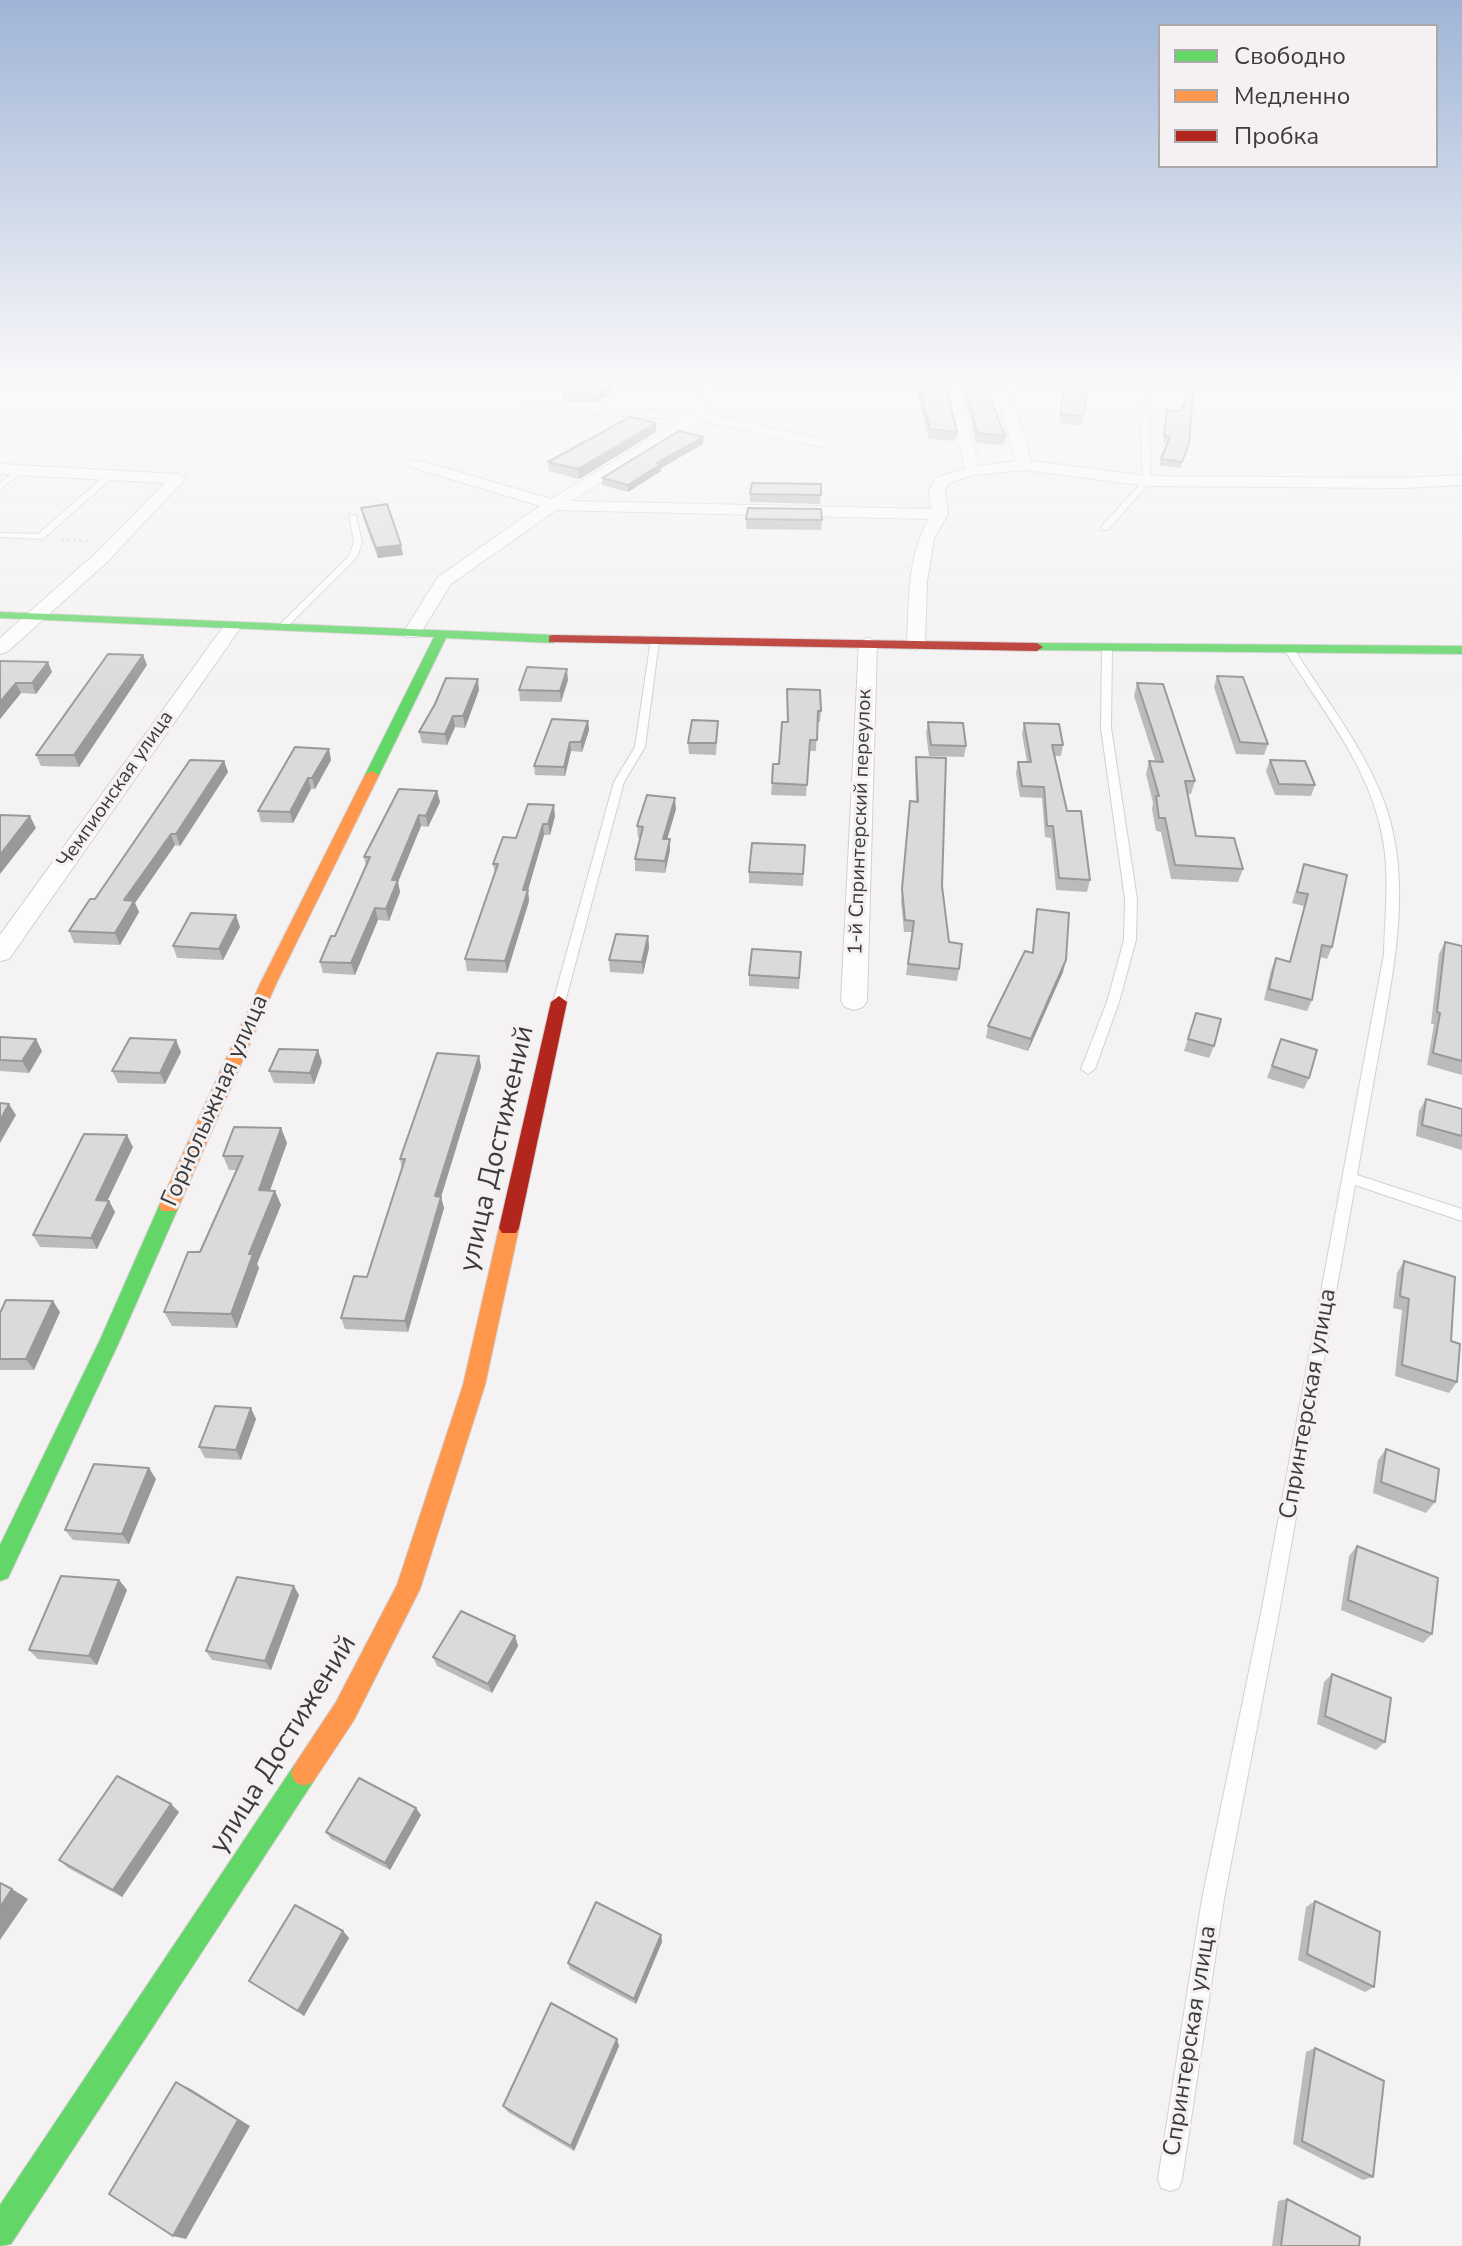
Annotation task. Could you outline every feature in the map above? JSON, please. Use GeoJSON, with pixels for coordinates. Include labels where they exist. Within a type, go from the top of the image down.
{"type":"FeatureCollection","features":[{"type":"Feature","properties":{"kind":"street"},"geometry":{"type":"LineString","coordinates":[[0,648],[116,543],[170,487]]}},
{"type":"Feature","properties":{"kind":"street"},"geometry":{"type":"LineString","coordinates":[[492,487],[553,505],[940,514]]}},
{"type":"Feature","properties":{"kind":"street"},"geometry":{"type":"LineString","coordinates":[[412,633],[444,581],[459,568],[583,487]]}},
{"type":"Feature","properties":{"kind":"street"},"geometry":{"type":"LineString","coordinates":[[916,644],[918,581],[926,538],[940,514],[939,487]]}},
{"type":"Feature","properties":{"kind":"street"},"geometry":{"type":"LineString","coordinates":[[0,615],[232,627],[654,641],[1462,650]]}},
{"type":"Feature","properties":{"kind":"street","name":"Чемпионская улица"},"geometry":{"type":"LineString","coordinates":[[0,953],[232,627]]}},
{"type":"Feature","properties":{"kind":"street","name":"Горнолыжная улица"},"geometry":{"type":"LineString","coordinates":[[0,1570],[110,1340],[268,984],[441,635]]}},
{"type":"Feature","properties":{"kind":"street","name":"1-й Спринтерский переулок"},"geometry":{"type":"LineString","coordinates":[[854,1001],[868,643]]}},
{"type":"Feature","properties":{"kind":"street","name":"улица Достижений"},"geometry":{"type":"LineString","coordinates":[[0,2233],[13,2182],[345,1711],[408,1589],[474,1385],[559,1002]]}},
{"type":"Feature","properties":{"kind":"lane"},"geometry":{"type":"LineString","coordinates":[[0,535],[40,537],[97,487]]}},
{"type":"Feature","properties":{"kind":"lane"},"geometry":{"type":"LineString","coordinates":[[1105,528],[1142,487]]}},
{"type":"Feature","properties":{"kind":"lane"},"geometry":{"type":"LineString","coordinates":[[281,628],[353,557],[358,542],[352,516]]}},
{"type":"Feature","properties":{"kind":"lane"},"geometry":{"type":"LineString","coordinates":[[559,1002],[619,782],[640,747],[654,641]]}},
{"type":"Feature","properties":{"kind":"lane"},"geometry":{"type":"LineString","coordinates":[[1088,1069],[1113,1002],[1130,940],[1131,899],[1106,728],[1107,647]]}},
{"type":"Feature","properties":{"kind":"lane","name":"Спринтерская улица"},"geometry":{"type":"LineString","coordinates":[[1170,2179],[1213,1899],[1273,1597],[1390,954],[1392,859],[1386,823],[1360,764],[1289,649]]}},
{"type":"Feature","properties":{"kind":"lane"},"geometry":{"type":"LineString","coordinates":[[1350,1178],[1462,1215]]}},
{"type":"Feature","properties":{"kind":"path"},"geometry":{"type":"LineString","coordinates":[[40,537],[116,543]]}},
{"type":"Feature","properties":{"kind":"building"},"geometry":{"type":"Polygon","coordinates":[[[751,487],[821,487],[821,495],[750,494],[751,487]]]}},
{"type":"Feature","properties":{"kind":"building"},"geometry":{"type":"Polygon","coordinates":[[[387,504],[401,545],[376,548],[361,508],[387,504]]]}},
{"type":"Feature","properties":{"kind":"building"},"geometry":{"type":"Polygon","coordinates":[[[748,508],[821,509],[822,520],[746,519],[748,508]]]}},
{"type":"Feature","properties":{"kind":"building"},"geometry":{"type":"Polygon","coordinates":[[[108,654],[143,655],[74,755],[36,755],[108,654]]]}},
{"type":"Feature","properties":{"kind":"building"},"geometry":{"type":"Polygon","coordinates":[[[0,661],[48,662],[32,683],[16,683],[0,702],[0,661]]]}},
{"type":"Feature","properties":{"kind":"building"},"geometry":{"type":"Polygon","coordinates":[[[527,667],[567,669],[560,691],[519,690],[527,667]]]}},
{"type":"Feature","properties":{"kind":"building"},"geometry":{"type":"Polygon","coordinates":[[[1217,676],[1243,677],[1268,744],[1240,742],[1217,676]]]}},
{"type":"Feature","properties":{"kind":"building"},"geometry":{"type":"Polygon","coordinates":[[[446,678],[478,679],[463,716],[453,716],[445,734],[419,732],[435,704],[446,678]]]}},
{"type":"Feature","properties":{"kind":"building"},"geometry":{"type":"Polygon","coordinates":[[[1137,683],[1163,684],[1195,781],[1185,781],[1196,836],[1234,838],[1243,869],[1175,865],[1165,818],[1159,818],[1156,796],[1159,796],[1149,761],[1163,762],[1137,683]]]}},
{"type":"Feature","properties":{"kind":"building"},"geometry":{"type":"Polygon","coordinates":[[[787,689],[820,690],[821,711],[818,711],[817,740],[810,740],[807,785],[772,783],[773,764],[779,764],[782,722],[788,722],[787,689]]]}},
{"type":"Feature","properties":{"kind":"building"},"geometry":{"type":"Polygon","coordinates":[[[552,719],[588,721],[581,742],[570,742],[564,767],[534,766],[552,719]]]}},
{"type":"Feature","properties":{"kind":"building"},"geometry":{"type":"Polygon","coordinates":[[[692,720],[718,721],[716,743],[688,743],[692,720]]]}},
{"type":"Feature","properties":{"kind":"building"},"geometry":{"type":"Polygon","coordinates":[[[928,722],[963,723],[966,746],[931,745],[928,722]]]}},
{"type":"Feature","properties":{"kind":"building"},"geometry":{"type":"Polygon","coordinates":[[[1024,723],[1059,724],[1063,745],[1052,745],[1067,811],[1081,811],[1090,880],[1059,878],[1053,826],[1047,826],[1044,787],[1022,786],[1018,762],[1031,762],[1024,723]]]}},
{"type":"Feature","properties":{"kind":"building"},"geometry":{"type":"Polygon","coordinates":[[[295,747],[329,749],[312,778],[308,778],[290,812],[258,811],[295,747]]]}},
{"type":"Feature","properties":{"kind":"building"},"geometry":{"type":"Polygon","coordinates":[[[916,757],[946,758],[942,886],[949,942],[962,944],[959,969],[908,964],[914,921],[905,920],[902,889],[910,801],[918,802],[916,757]]]}},
{"type":"Feature","properties":{"kind":"building"},"geometry":{"type":"Polygon","coordinates":[[[190,760],[224,761],[176,834],[171,834],[124,900],[134,901],[115,933],[69,931],[90,899],[95,899],[190,760]]]}},
{"type":"Feature","properties":{"kind":"building"},"geometry":{"type":"Polygon","coordinates":[[[1270,760],[1305,761],[1315,785],[1279,784],[1270,760]]]}},
{"type":"Feature","properties":{"kind":"building"},"geometry":{"type":"Polygon","coordinates":[[[399,789],[437,791],[426,816],[419,815],[392,880],[398,880],[386,909],[375,908],[351,963],[320,962],[370,857],[364,857],[399,789]]]}},
{"type":"Feature","properties":{"kind":"building"},"geometry":{"type":"Polygon","coordinates":[[[647,795],[675,798],[663,839],[670,839],[665,861],[635,859],[643,827],[637,826],[647,795]]]}},
{"type":"Feature","properties":{"kind":"building"},"geometry":{"type":"Polygon","coordinates":[[[528,804],[554,805],[548,824],[543,824],[523,890],[528,890],[505,961],[465,959],[498,864],[493,864],[503,837],[516,838],[528,804]]]}},
{"type":"Feature","properties":{"kind":"building"},"geometry":{"type":"Polygon","coordinates":[[[0,815],[30,816],[0,855],[0,815]]]}},
{"type":"Feature","properties":{"kind":"building"},"geometry":{"type":"Polygon","coordinates":[[[752,843],[805,845],[803,874],[749,872],[752,843]]]}},
{"type":"Feature","properties":{"kind":"building"},"geometry":{"type":"Polygon","coordinates":[[[1304,864],[1347,875],[1332,947],[1322,945],[1312,1000],[1269,989],[1276,958],[1290,962],[1308,894],[1297,892],[1304,864]]]}},
{"type":"Feature","properties":{"kind":"building"},"geometry":{"type":"Polygon","coordinates":[[[1037,909],[1069,913],[1066,960],[1031,1039],[988,1026],[1025,951],[1033,953],[1037,909]]]}},
{"type":"Feature","properties":{"kind":"building"},"geometry":{"type":"Polygon","coordinates":[[[191,913],[236,915],[219,949],[173,946],[191,913]]]}},
{"type":"Feature","properties":{"kind":"building"},"geometry":{"type":"Polygon","coordinates":[[[616,934],[648,936],[642,962],[609,960],[616,934]]]}},
{"type":"Feature","properties":{"kind":"building"},"geometry":{"type":"Polygon","coordinates":[[[1445,942],[1462,946],[1462,1061],[1433,1053],[1440,1013],[1437,1012],[1445,942]]]}},
{"type":"Feature","properties":{"kind":"building"},"geometry":{"type":"Polygon","coordinates":[[[752,949],[801,952],[799,978],[749,975],[752,949]]]}},
{"type":"Feature","properties":{"kind":"building"},"geometry":{"type":"Polygon","coordinates":[[[1196,1013],[1221,1019],[1214,1046],[1188,1039],[1196,1013]]]}},
{"type":"Feature","properties":{"kind":"building"},"geometry":{"type":"Polygon","coordinates":[[[0,1037],[36,1039],[22,1061],[0,1060],[0,1037]]]}},
{"type":"Feature","properties":{"kind":"building"},"geometry":{"type":"Polygon","coordinates":[[[130,1038],[176,1040],[160,1073],[112,1071],[130,1038]]]}},
{"type":"Feature","properties":{"kind":"building"},"geometry":{"type":"Polygon","coordinates":[[[1281,1039],[1317,1050],[1309,1078],[1272,1066],[1281,1039]]]}},
{"type":"Feature","properties":{"kind":"building"},"geometry":{"type":"Polygon","coordinates":[[[279,1049],[318,1050],[310,1073],[269,1071],[279,1049]]]}},
{"type":"Feature","properties":{"kind":"building"},"geometry":{"type":"Polygon","coordinates":[[[437,1053],[479,1056],[435,1196],[441,1197],[405,1321],[341,1318],[354,1276],[367,1277],[405,1159],[400,1159],[437,1053]]]}},
{"type":"Feature","properties":{"kind":"building"},"geometry":{"type":"Polygon","coordinates":[[[1426,1099],[1462,1109],[1462,1136],[1422,1125],[1426,1099]]]}},
{"type":"Feature","properties":{"kind":"building"},"geometry":{"type":"Polygon","coordinates":[[[0,1103],[9,1104],[0,1120],[0,1103]]]}},
{"type":"Feature","properties":{"kind":"building"},"geometry":{"type":"Polygon","coordinates":[[[234,1127],[281,1128],[259,1190],[275,1191],[249,1254],[253,1254],[231,1314],[164,1312],[188,1252],[200,1252],[243,1156],[223,1156],[234,1127]]]}},
{"type":"Feature","properties":{"kind":"building"},"geometry":{"type":"Polygon","coordinates":[[[84,1134],[127,1135],[96,1200],[109,1201],[91,1238],[33,1235],[84,1134]]]}},
{"type":"Feature","properties":{"kind":"building"},"geometry":{"type":"Polygon","coordinates":[[[1404,1261],[1455,1277],[1451,1341],[1460,1344],[1457,1382],[1402,1365],[1409,1299],[1400,1296],[1404,1261]]]}},
{"type":"Feature","properties":{"kind":"building"},"geometry":{"type":"Polygon","coordinates":[[[6,1300],[53,1301],[26,1359],[0,1359],[0,1313],[6,1300]]]}},
{"type":"Feature","properties":{"kind":"building"},"geometry":{"type":"Polygon","coordinates":[[[215,1406],[251,1408],[236,1450],[199,1447],[215,1406]]]}},
{"type":"Feature","properties":{"kind":"building"},"geometry":{"type":"Polygon","coordinates":[[[1386,1449],[1439,1469],[1435,1502],[1381,1482],[1386,1449]]]}},
{"type":"Feature","properties":{"kind":"building"},"geometry":{"type":"Polygon","coordinates":[[[94,1464],[149,1468],[122,1534],[65,1530],[94,1464]]]}},
{"type":"Feature","properties":{"kind":"building"},"geometry":{"type":"Polygon","coordinates":[[[1357,1546],[1438,1578],[1432,1634],[1348,1600],[1357,1546]]]}},
{"type":"Feature","properties":{"kind":"building"},"geometry":{"type":"Polygon","coordinates":[[[61,1576],[119,1580],[89,1656],[29,1650],[61,1576]]]}},
{"type":"Feature","properties":{"kind":"building"},"geometry":{"type":"Polygon","coordinates":[[[237,1577],[294,1586],[265,1661],[206,1651],[237,1577]]]}},
{"type":"Feature","properties":{"kind":"building"},"geometry":{"type":"Polygon","coordinates":[[[461,1611],[515,1636],[488,1684],[433,1657],[461,1611]]]}},
{"type":"Feature","properties":{"kind":"building"},"geometry":{"type":"Polygon","coordinates":[[[1332,1674],[1391,1698],[1385,1742],[1325,1716],[1332,1674]]]}},
{"type":"Feature","properties":{"kind":"building"},"geometry":{"type":"Polygon","coordinates":[[[117,1776],[171,1804],[113,1890],[59,1860],[117,1776]]]}},
{"type":"Feature","properties":{"kind":"building"},"geometry":{"type":"Polygon","coordinates":[[[359,1778],[416,1808],[385,1863],[326,1832],[359,1778]]]}},
{"type":"Feature","properties":{"kind":"building"},"geometry":{"type":"Polygon","coordinates":[[[0,1883],[12,1889],[0,1907],[0,1883]]]}},
{"type":"Feature","properties":{"kind":"building"},"geometry":{"type":"Polygon","coordinates":[[[1315,1901],[1380,1932],[1374,1987],[1307,1954],[1315,1901]]]}},
{"type":"Feature","properties":{"kind":"building"},"geometry":{"type":"Polygon","coordinates":[[[596,1902],[661,1935],[634,1999],[568,1963],[596,1902]]]}},
{"type":"Feature","properties":{"kind":"building"},"geometry":{"type":"Polygon","coordinates":[[[295,1905],[343,1931],[298,2011],[249,1981],[295,1905]]]}},
{"type":"Feature","properties":{"kind":"building"},"geometry":{"type":"Polygon","coordinates":[[[551,2003],[617,2039],[571,2146],[503,2106],[551,2003]]]}},
{"type":"Feature","properties":{"kind":"building"},"geometry":{"type":"Polygon","coordinates":[[[1315,2048],[1384,2081],[1373,2177],[1302,2141],[1315,2048]]]}},
{"type":"Feature","properties":{"kind":"building"},"geometry":{"type":"Polygon","coordinates":[[[176,2082],[238,2120],[173,2236],[109,2194],[176,2082]]]}},
{"type":"Feature","properties":{"kind":"building"},"geometry":{"type":"Polygon","coordinates":[[[1287,2199],[1360,2237],[1359,2246],[1281,2246],[1287,2199]]]}},
{"type":"Feature","properties":{"kind":"traffic: fast"},"geometry":{"type":"LineString","coordinates":[[0,615],[553,639]]}},
{"type":"Feature","properties":{"kind":"traffic: fast"},"geometry":{"type":"LineString","coordinates":[[372,775],[441,635]]}},
{"type":"Feature","properties":{"kind":"traffic: fast"},"geometry":{"type":"LineString","coordinates":[[1037,647],[1462,650]]}},
{"type":"Feature","properties":{"kind":"traffic: fast"},"geometry":{"type":"LineString","coordinates":[[0,1570],[110,1340],[169,1206]]}},
{"type":"Feature","properties":{"kind":"traffic: fast"},"geometry":{"type":"LineString","coordinates":[[0,2233],[304,1773]]}},
{"type":"Feature","properties":{"kind":"traffic: slow"},"geometry":{"type":"LineString","coordinates":[[169,1206],[268,984],[372,775]]}},
{"type":"Feature","properties":{"kind":"traffic: slow"},"geometry":{"type":"LineString","coordinates":[[304,1773],[345,1711],[408,1589],[474,1385],[509,1228]]}},
{"type":"Feature","properties":{"kind":"traffic: jam"},"geometry":{"type":"LineString","coordinates":[[553,639],[1037,647]]}},
{"type":"Feature","properties":{"kind":"traffic: jam"},"geometry":{"type":"LineString","coordinates":[[509,1228],[559,1002]]}}]}
